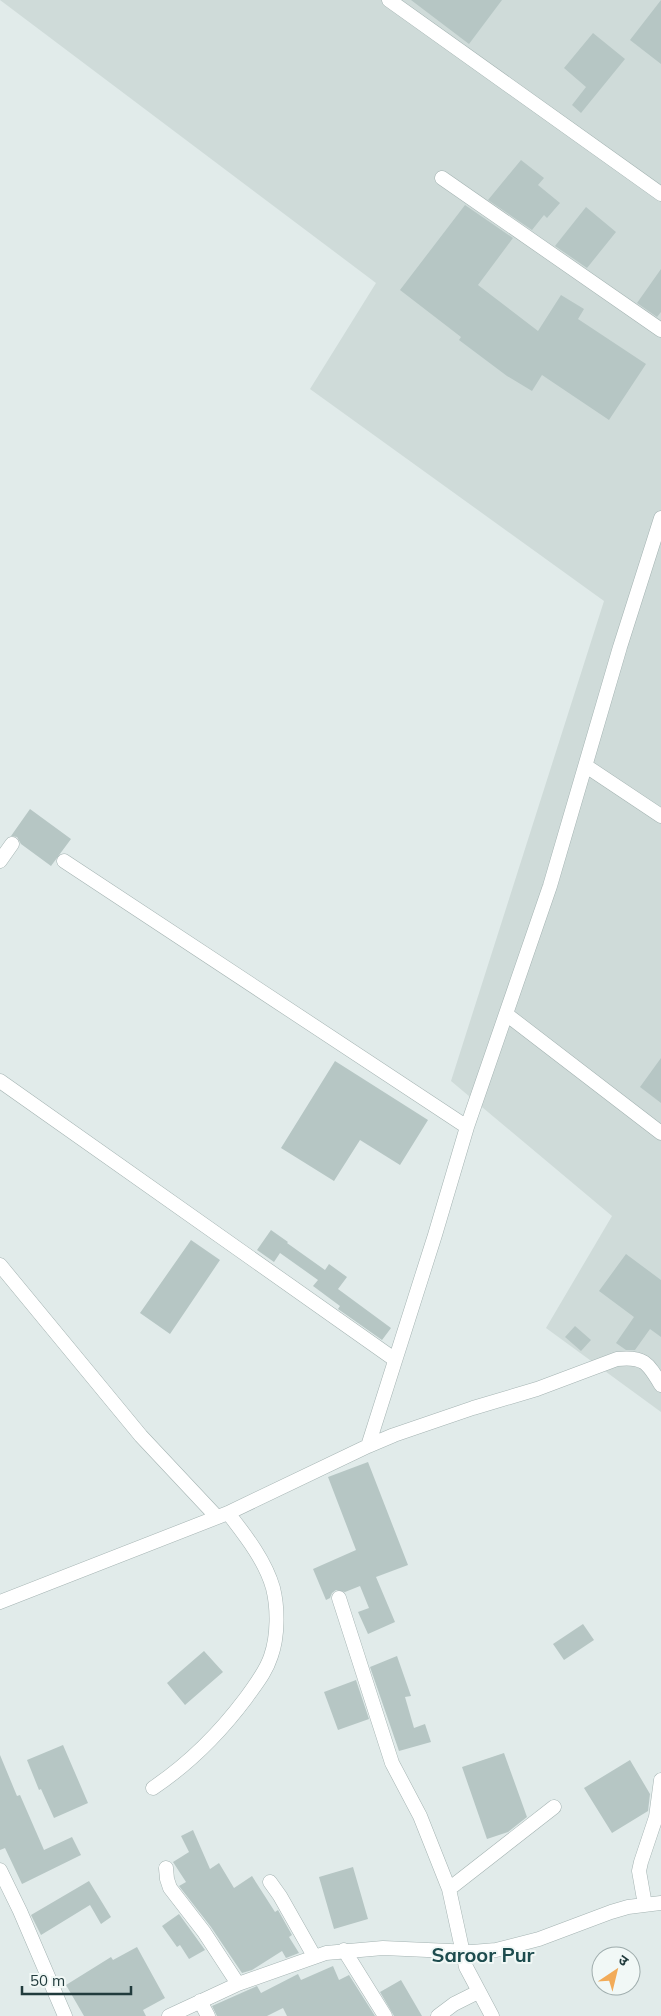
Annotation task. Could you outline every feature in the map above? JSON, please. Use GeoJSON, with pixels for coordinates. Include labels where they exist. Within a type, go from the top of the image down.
{"type":"FeatureCollection","features":[{"type":"Feature","properties":{"kind":"street"},"geometry":{"type":"LineString","coordinates":[[389,0],[661,194]]}},
{"type":"Feature","properties":{"kind":"street"},"geometry":{"type":"LineString","coordinates":[[442,178],[661,330]]}},
{"type":"Feature","properties":{"kind":"street"},"geometry":{"type":"LineString","coordinates":[[368,1446],[467,1127],[550,886],[620,647],[661,518]]}},
{"type":"Feature","properties":{"kind":"street"},"geometry":{"type":"LineString","coordinates":[[586,766],[661,816]]}},
{"type":"Feature","properties":{"kind":"street"},"geometry":{"type":"LineString","coordinates":[[0,861],[12,844]]}},
{"type":"Feature","properties":{"kind":"street"},"geometry":{"type":"LineString","coordinates":[[64,861],[467,1127]]}},
{"type":"Feature","properties":{"kind":"street"},"geometry":{"type":"LineString","coordinates":[[506,1014],[661,1133]]}},
{"type":"Feature","properties":{"kind":"street"},"geometry":{"type":"LineString","coordinates":[[0,1081],[394,1359]]}},
{"type":"Feature","properties":{"kind":"street"},"geometry":{"type":"LineString","coordinates":[[0,1265],[141,1436],[222,1514],[252,1546],[273,1588],[276,1611],[273,1650],[264,1672],[230,1719],[199,1753],[153,1788]]}},
{"type":"Feature","properties":{"kind":"street"},"geometry":{"type":"LineString","coordinates":[[0,1602],[222,1514],[368,1446],[473,1408],[537,1389],[616,1360],[639,1359],[648,1364],[661,1385]]}},
{"type":"Feature","properties":{"kind":"street"},"geometry":{"type":"LineString","coordinates":[[339,1598],[392,1763],[420,1816],[449,1890],[461,1952],[469,1976],[492,2016]]}},
{"type":"Feature","properties":{"kind":"street"},"geometry":{"type":"LineString","coordinates":[[645,1905],[639,1871],[656,1816],[661,1780]]}},
{"type":"Feature","properties":{"kind":"street"},"geometry":{"type":"LineString","coordinates":[[449,1890],[554,1806]]}},
{"type":"Feature","properties":{"kind":"street"},"geometry":{"type":"LineString","coordinates":[[166,1868],[166,1878],[170,1888],[204,1932],[238,1984]]}},
{"type":"Feature","properties":{"kind":"street"},"geometry":{"type":"LineString","coordinates":[[0,1870],[20,1911],[64,2016]]}},
{"type":"Feature","properties":{"kind":"street"},"geometry":{"type":"LineString","coordinates":[[270,1882],[314,1956]]}},
{"type":"Feature","properties":{"kind":"street"},"geometry":{"type":"LineString","coordinates":[[169,2016],[238,1984],[314,1956],[344,1950],[383,1948],[482,1952],[525,1943],[563,1931],[611,1912],[661,1903]]}},
{"type":"Feature","properties":{"kind":"street"},"geometry":{"type":"LineString","coordinates":[[344,1950],[385,2016]]}},
{"type":"Feature","properties":{"kind":"street"},"geometry":{"type":"LineString","coordinates":[[438,2016],[454,2004],[478,1992]]}},
{"type":"Feature","properties":{"kind":"street"},"geometry":{"type":"LineString","coordinates":[[200,2001],[208,2016]]}},
{"type":"Feature","properties":{"kind":"shaded area"},"geometry":{"type":"Polygon","coordinates":[[[0,0],[661,0],[661,1412],[546,1328],[612,1216],[451,1081],[604,601],[310,389],[376,283],[0,0]]]}},
{"type":"Feature","properties":{"kind":"building"},"geometry":{"type":"Polygon","coordinates":[[[411,0],[502,0],[469,44],[411,0]]]}},
{"type":"Feature","properties":{"kind":"building"},"geometry":{"type":"Polygon","coordinates":[[[661,0],[661,64],[630,40],[661,0]]]}},
{"type":"Feature","properties":{"kind":"building"},"geometry":{"type":"Polygon","coordinates":[[[593,33],[625,59],[581,113],[572,105],[586,87],[564,68],[593,33]]]}},
{"type":"Feature","properties":{"kind":"building"},"geometry":{"type":"Polygon","coordinates":[[[521,160],[544,178],[538,185],[560,203],[547,218],[544,215],[532,230],[488,200],[521,160]]]}},
{"type":"Feature","properties":{"kind":"building"},"geometry":{"type":"Polygon","coordinates":[[[465,205],[513,238],[478,285],[538,331],[561,295],[584,309],[578,319],[646,364],[609,420],[542,375],[532,391],[507,376],[459,340],[461,337],[400,290],[465,205]]]}},
{"type":"Feature","properties":{"kind":"building"},"geometry":{"type":"Polygon","coordinates":[[[586,207],[616,232],[587,268],[555,246],[586,207]]]}},
{"type":"Feature","properties":{"kind":"building"},"geometry":{"type":"Polygon","coordinates":[[[661,269],[661,312],[657,317],[637,303],[661,269]]]}},
{"type":"Feature","properties":{"kind":"building"},"geometry":{"type":"Polygon","coordinates":[[[30,809],[71,839],[51,866],[21,844],[17,837],[11,836],[30,809]]]}},
{"type":"Feature","properties":{"kind":"building"},"geometry":{"type":"Polygon","coordinates":[[[661,1058],[661,1103],[640,1087],[661,1058]]]}},
{"type":"Feature","properties":{"kind":"building"},"geometry":{"type":"Polygon","coordinates":[[[335,1061],[428,1120],[400,1165],[360,1140],[334,1181],[281,1148],[335,1061]]]}},
{"type":"Feature","properties":{"kind":"building"},"geometry":{"type":"Polygon","coordinates":[[[271,1230],[325,1270],[329,1264],[347,1277],[338,1289],[391,1328],[382,1340],[338,1309],[340,1306],[313,1286],[318,1280],[280,1253],[274,1262],[257,1250],[271,1230]]]}},
{"type":"Feature","properties":{"kind":"building"},"geometry":{"type":"Polygon","coordinates":[[[191,1240],[220,1260],[170,1334],[140,1313],[191,1240]]]}},
{"type":"Feature","properties":{"kind":"building"},"geometry":{"type":"Polygon","coordinates":[[[626,1254],[661,1280],[661,1337],[650,1329],[635,1350],[626,1350],[616,1343],[634,1317],[599,1291],[626,1254]]]}},
{"type":"Feature","properties":{"kind":"building"},"geometry":{"type":"Polygon","coordinates":[[[575,1326],[591,1340],[581,1351],[565,1337],[575,1326]]]}},
{"type":"Feature","properties":{"kind":"building"},"geometry":{"type":"Polygon","coordinates":[[[368,1462],[408,1565],[376,1577],[395,1622],[368,1634],[358,1612],[369,1608],[360,1586],[345,1592],[336,1590],[326,1600],[313,1569],[356,1550],[328,1477],[368,1462]]]}},
{"type":"Feature","properties":{"kind":"building"},"geometry":{"type":"Polygon","coordinates":[[[583,1624],[594,1640],[564,1660],[553,1644],[583,1624]]]}},
{"type":"Feature","properties":{"kind":"building"},"geometry":{"type":"Polygon","coordinates":[[[204,1651],[223,1672],[185,1705],[167,1683],[204,1651]]]}},
{"type":"Feature","properties":{"kind":"building"},"geometry":{"type":"Polygon","coordinates":[[[397,1656],[411,1696],[405,1697],[414,1728],[425,1724],[431,1742],[399,1751],[370,1667],[397,1656]]]}},
{"type":"Feature","properties":{"kind":"building"},"geometry":{"type":"Polygon","coordinates":[[[356,1680],[369,1719],[338,1730],[324,1692],[356,1680]]]}},
{"type":"Feature","properties":{"kind":"building"},"geometry":{"type":"Polygon","coordinates":[[[63,1745],[88,1803],[54,1818],[41,1789],[39,1790],[27,1760],[63,1745]]]}},
{"type":"Feature","properties":{"kind":"building"},"geometry":{"type":"Polygon","coordinates":[[[504,1753],[527,1817],[508,1832],[487,1839],[462,1767],[504,1753]]]}},
{"type":"Feature","properties":{"kind":"building"},"geometry":{"type":"Polygon","coordinates":[[[0,1755],[17,1796],[20,1795],[44,1850],[72,1837],[81,1855],[22,1884],[5,1848],[0,1850],[0,1755]]]}},
{"type":"Feature","properties":{"kind":"building"},"geometry":{"type":"Polygon","coordinates":[[[630,1760],[650,1794],[648,1811],[612,1833],[584,1788],[630,1760]]]}},
{"type":"Feature","properties":{"kind":"building"},"geometry":{"type":"Polygon","coordinates":[[[193,1830],[210,1869],[219,1863],[234,1888],[252,1876],[275,1912],[278,1910],[292,1935],[289,1937],[299,1953],[286,1958],[282,1951],[252,1970],[242,1973],[211,1927],[179,1886],[186,1882],[173,1862],[189,1852],[181,1836],[193,1830]]]}},
{"type":"Feature","properties":{"kind":"building"},"geometry":{"type":"Polygon","coordinates":[[[353,1867],[368,1919],[334,1929],[319,1877],[353,1867]]]}},
{"type":"Feature","properties":{"kind":"building"},"geometry":{"type":"Polygon","coordinates":[[[89,1881],[111,1917],[101,1924],[90,1905],[41,1935],[31,1915],[89,1881]]]}},
{"type":"Feature","properties":{"kind":"building"},"geometry":{"type":"Polygon","coordinates":[[[179,1914],[205,1950],[189,1959],[180,1945],[177,1947],[162,1926],[179,1914]]]}},
{"type":"Feature","properties":{"kind":"building"},"geometry":{"type":"Polygon","coordinates":[[[137,1947],[165,1998],[143,2010],[146,2016],[84,2016],[66,1985],[111,1957],[113,1960],[137,1947]]]}},
{"type":"Feature","properties":{"kind":"building"},"geometry":{"type":"Polygon","coordinates":[[[333,1966],[339,1980],[349,1975],[375,2016],[287,2016],[283,2008],[267,2016],[217,2016],[212,2006],[257,1986],[261,1993],[298,1974],[301,1980],[333,1966]]]}},
{"type":"Feature","properties":{"kind":"building"},"geometry":{"type":"Polygon","coordinates":[[[401,1980],[422,2016],[394,2016],[380,1992],[401,1980]]]}},
{"type":"Feature","properties":{"kind":"district","name":"Saroor Pur"},"geometry":{"type":"Point","coordinates":[483,1955]}}]}
